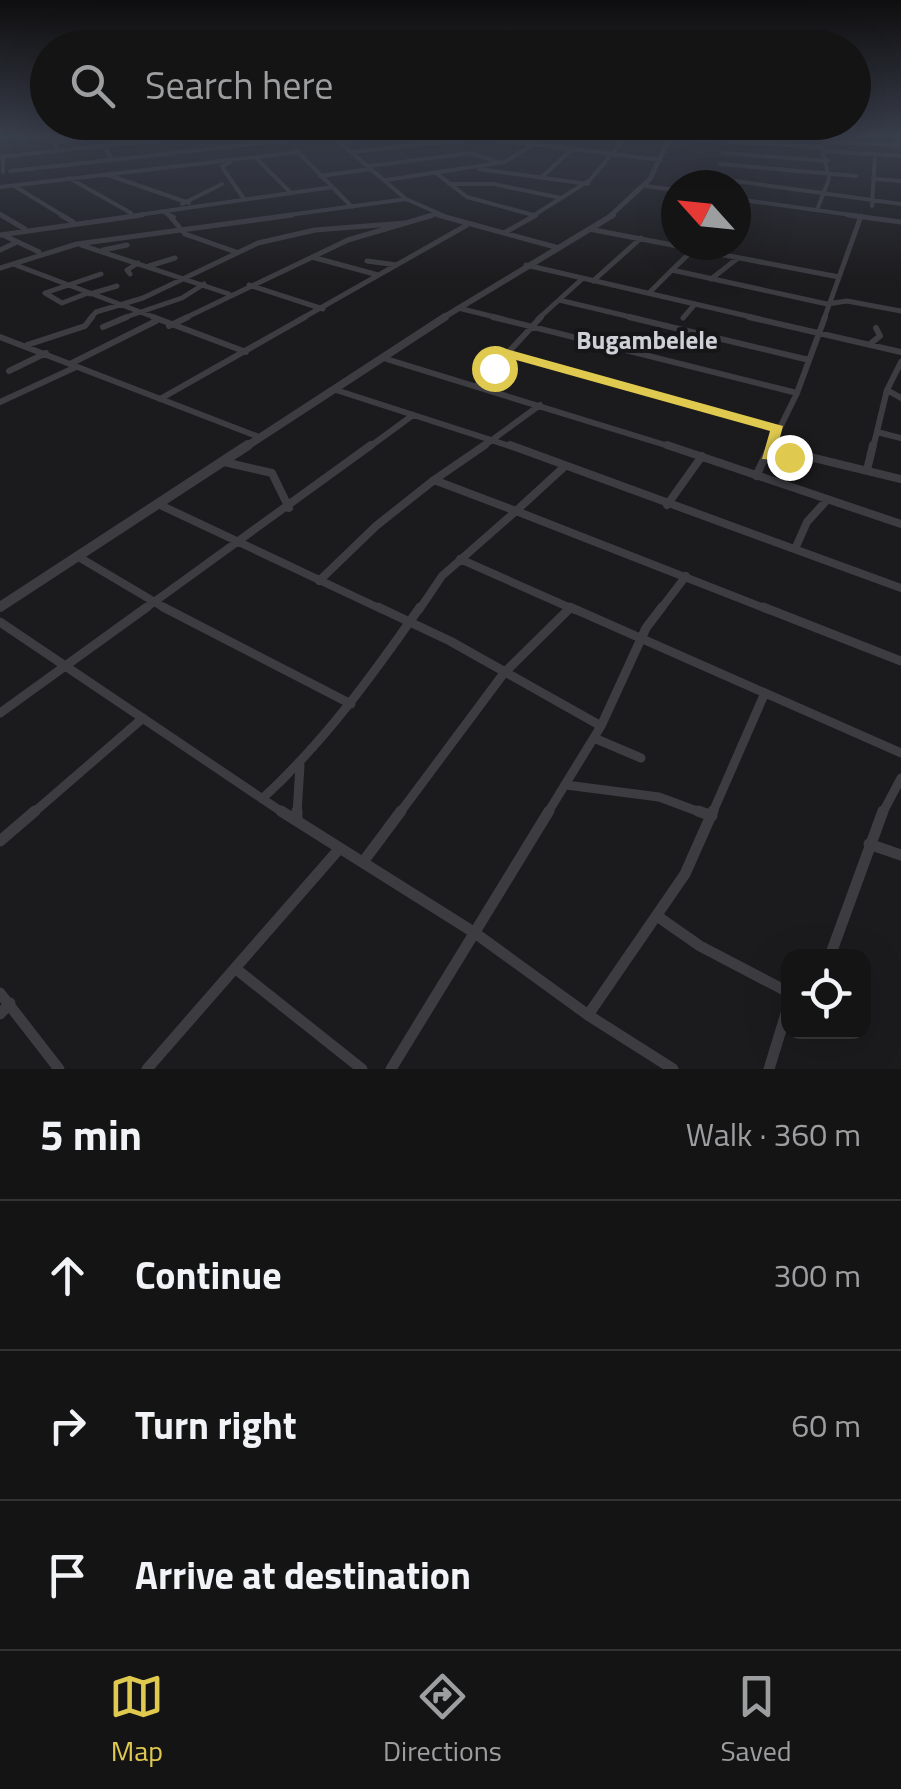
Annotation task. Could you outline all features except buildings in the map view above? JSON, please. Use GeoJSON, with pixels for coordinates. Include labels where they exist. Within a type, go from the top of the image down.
{"type":"FeatureCollection","features":[{"type":"Feature","properties":{"kind":"street"},"geometry":{"type":"LineString","coordinates":[[0,187],[20,185]]}},
{"type":"Feature","properties":{"kind":"street"},"geometry":{"type":"LineString","coordinates":[[81,185],[132,213]]}},
{"type":"Feature","properties":{"kind":"street"},"geometry":{"type":"LineString","coordinates":[[135,185],[202,205]]}},
{"type":"Feature","properties":{"kind":"street"},"geometry":{"type":"LineString","coordinates":[[173,216],[184,202],[220,185]]}},
{"type":"Feature","properties":{"kind":"street"},"geometry":{"type":"LineString","coordinates":[[235,185],[244,199]]}},
{"type":"Feature","properties":{"kind":"street"},"geometry":{"type":"LineString","coordinates":[[282,185],[291,194]]}},
{"type":"Feature","properties":{"kind":"street"},"geometry":{"type":"LineString","coordinates":[[331,185],[352,207]]}},
{"type":"Feature","properties":{"kind":"street"},"geometry":{"type":"LineString","coordinates":[[391,185],[406,199],[435,214],[559,248]]}},
{"type":"Feature","properties":{"kind":"street"},"geometry":{"type":"LineString","coordinates":[[450,185],[467,197],[533,215]]}},
{"type":"Feature","properties":{"kind":"street"},"geometry":{"type":"LineString","coordinates":[[498,185],[562,198]]}},
{"type":"Feature","properties":{"kind":"street"},"geometry":{"type":"LineString","coordinates":[[504,233],[586,185]]}},
{"type":"Feature","properties":{"kind":"street"},"geometry":{"type":"LineString","coordinates":[[762,185],[873,204],[901,204]]}},
{"type":"Feature","properties":{"kind":"street"},"geometry":{"type":"LineString","coordinates":[[817,210],[828,185]]}},
{"type":"Feature","properties":{"kind":"street"},"geometry":{"type":"LineString","coordinates":[[873,204],[875,185]]}},
{"type":"Feature","properties":{"kind":"street"},"geometry":{"type":"LineString","coordinates":[[12,186],[76,221],[89,243]]}},
{"type":"Feature","properties":{"kind":"street"},"geometry":{"type":"LineString","coordinates":[[0,607],[524,265],[589,229],[646,186],[661,188]]}},
{"type":"Feature","properties":{"kind":"street"},"geometry":{"type":"LineString","coordinates":[[1,234],[333,187]]}},
{"type":"Feature","properties":{"kind":"street"},"geometry":{"type":"LineString","coordinates":[[0,268],[77,244],[406,199]]}},
{"type":"Feature","properties":{"kind":"street"},"geometry":{"type":"LineString","coordinates":[[751,201],[901,222]]}},
{"type":"Feature","properties":{"kind":"street"},"geometry":{"type":"LineString","coordinates":[[157,211],[173,216],[180,230],[236,252]]}},
{"type":"Feature","properties":{"kind":"street"},"geometry":{"type":"LineString","coordinates":[[0,214],[25,230]]}},
{"type":"Feature","properties":{"kind":"street"},"geometry":{"type":"LineString","coordinates":[[168,326],[312,257],[435,214]]}},
{"type":"Feature","properties":{"kind":"street"},"geometry":{"type":"LineString","coordinates":[[756,476],[797,393],[826,304],[862,216]]}},
{"type":"Feature","properties":{"kind":"street"},"geometry":{"type":"LineString","coordinates":[[268,218],[282,236]]}},
{"type":"Feature","properties":{"kind":"street"},"geometry":{"type":"LineString","coordinates":[[27,345],[84,326],[96,312],[282,236],[346,226],[405,223]]}},
{"type":"Feature","properties":{"kind":"street"},"geometry":{"type":"LineString","coordinates":[[160,399],[467,225]]}},
{"type":"Feature","properties":{"kind":"street"},"geometry":{"type":"LineString","coordinates":[[589,229],[661,242]]}},
{"type":"Feature","properties":{"kind":"street"},"geometry":{"type":"LineString","coordinates":[[1,234],[39,252],[38,256]]}},
{"type":"Feature","properties":{"kind":"street"},"geometry":{"type":"LineString","coordinates":[[593,280],[641,238]]}},
{"type":"Feature","properties":{"kind":"street"},"geometry":{"type":"LineString","coordinates":[[4,248],[18,244]]}},
{"type":"Feature","properties":{"kind":"street"},"geometry":{"type":"LineString","coordinates":[[77,244],[229,294]]}},
{"type":"Feature","properties":{"kind":"street"},"geometry":{"type":"LineString","coordinates":[[98,250],[127,245]]}},
{"type":"Feature","properties":{"kind":"street"},"geometry":{"type":"LineString","coordinates":[[312,257],[378,276]]}},
{"type":"Feature","properties":{"kind":"street"},"geometry":{"type":"LineString","coordinates":[[148,266],[174,258]]}},
{"type":"Feature","properties":{"kind":"street"},"geometry":{"type":"LineString","coordinates":[[649,293],[682,260]]}},
{"type":"Feature","properties":{"kind":"street"},"geometry":{"type":"LineString","coordinates":[[711,280],[736,260]]}},
{"type":"Feature","properties":{"kind":"street"},"geometry":{"type":"LineString","coordinates":[[748,260],[839,278]]}},
{"type":"Feature","properties":{"kind":"street"},"geometry":{"type":"LineString","coordinates":[[367,261],[397,266]]}},
{"type":"Feature","properties":{"kind":"street"},"geometry":{"type":"LineString","coordinates":[[130,274],[127,270],[138,262]]}},
{"type":"Feature","properties":{"kind":"street"},"geometry":{"type":"LineString","coordinates":[[13,264],[168,326],[246,352]]}},
{"type":"Feature","properties":{"kind":"street"},"geometry":{"type":"LineString","coordinates":[[524,265],[901,352]]}},
{"type":"Feature","properties":{"kind":"street"},"geometry":{"type":"LineString","coordinates":[[672,270],[826,304],[844,300]]}},
{"type":"Feature","properties":{"kind":"street"},"geometry":{"type":"LineString","coordinates":[[557,272],[572,288]]}},
{"type":"Feature","properties":{"kind":"street"},"geometry":{"type":"LineString","coordinates":[[99,298],[67,302],[45,296],[66,284],[101,274]]}},
{"type":"Feature","properties":{"kind":"street"},"geometry":{"type":"LineString","coordinates":[[477,386],[533,324],[582,279]]}},
{"type":"Feature","properties":{"kind":"street"},"geometry":{"type":"LineString","coordinates":[[103,326],[131,312],[186,298],[204,284]]}},
{"type":"Feature","properties":{"kind":"street"},"geometry":{"type":"LineString","coordinates":[[248,285],[323,308]]}},
{"type":"Feature","properties":{"kind":"street"},"geometry":{"type":"LineString","coordinates":[[67,302],[116,286]]}},
{"type":"Feature","properties":{"kind":"street"},"geometry":{"type":"LineString","coordinates":[[832,296],[901,311]]}},
{"type":"Feature","properties":{"kind":"street"},"geometry":{"type":"LineString","coordinates":[[558,300],[808,360]]}},
{"type":"Feature","properties":{"kind":"street"},"geometry":{"type":"LineString","coordinates":[[145,317],[162,304]]}},
{"type":"Feature","properties":{"kind":"street"},"geometry":{"type":"LineString","coordinates":[[682,318],[695,304]]}},
{"type":"Feature","properties":{"kind":"street"},"geometry":{"type":"LineString","coordinates":[[458,308],[797,393]]}},
{"type":"Feature","properties":{"kind":"street"},"geometry":{"type":"LineString","coordinates":[[0,402],[156,321]]}},
{"type":"Feature","properties":{"kind":"street"},"geometry":{"type":"LineString","coordinates":[[870,344],[880,336],[876,328]]}},
{"type":"Feature","properties":{"kind":"street"},"geometry":{"type":"LineString","coordinates":[[0,337],[260,437]]}},
{"type":"Feature","properties":{"kind":"street"},"geometry":{"type":"LineString","coordinates":[[9,371],[47,353]]}},
{"type":"Feature","properties":{"kind":"street"},"geometry":{"type":"LineString","coordinates":[[506,353],[778,429]]}},
{"type":"Feature","properties":{"kind":"street"},"geometry":{"type":"LineString","coordinates":[[383,358],[702,456],[901,524]]}},
{"type":"Feature","properties":{"kind":"street"},"geometry":{"type":"LineString","coordinates":[[867,470],[887,390],[901,362]]}},
{"type":"Feature","properties":{"kind":"street"},"geometry":{"type":"LineString","coordinates":[[0,389],[13,396]]}},
{"type":"Feature","properties":{"kind":"street"},"geometry":{"type":"LineString","coordinates":[[336,390],[496,440],[901,588]]}},
{"type":"Feature","properties":{"kind":"street"},"geometry":{"type":"LineString","coordinates":[[887,390],[901,398]]}},
{"type":"Feature","properties":{"kind":"street"},"geometry":{"type":"LineString","coordinates":[[319,581],[376,526],[540,405]]}},
{"type":"Feature","properties":{"kind":"street"},"geometry":{"type":"LineString","coordinates":[[394,408],[400,423]]}},
{"type":"Feature","properties":{"kind":"street"},"geometry":{"type":"LineString","coordinates":[[0,713],[413,416]]}},
{"type":"Feature","properties":{"kind":"street"},"geometry":{"type":"LineString","coordinates":[[877,432],[901,438]]}},
{"type":"Feature","properties":{"kind":"street"},"geometry":{"type":"LineString","coordinates":[[774,438],[810,457]]}},
{"type":"Feature","properties":{"kind":"street"},"geometry":{"type":"LineString","coordinates":[[667,505],[702,456]]}},
{"type":"Feature","properties":{"kind":"street"},"geometry":{"type":"LineString","coordinates":[[767,456],[810,457],[901,478]]}},
{"type":"Feature","properties":{"kind":"street"},"geometry":{"type":"LineString","coordinates":[[224,462],[272,473],[289,508]]}},
{"type":"Feature","properties":{"kind":"street"},"geometry":{"type":"LineString","coordinates":[[262,800],[300,764],[351,704],[410,625],[430,591],[564,467]]}},
{"type":"Feature","properties":{"kind":"street"},"geometry":{"type":"LineString","coordinates":[[434,480],[901,661]]}},
{"type":"Feature","properties":{"kind":"street"},"geometry":{"type":"LineString","coordinates":[[795,549],[808,522],[826,501]]}},
{"type":"Feature","properties":{"kind":"street"},"geometry":{"type":"LineString","coordinates":[[158,504],[450,641],[601,726]]}},
{"type":"Feature","properties":{"kind":"street"},"geometry":{"type":"LineString","coordinates":[[78,556],[240,650],[351,704]]}},
{"type":"Feature","properties":{"kind":"street"},"geometry":{"type":"LineString","coordinates":[[460,560],[638,641],[901,752]]}},
{"type":"Feature","properties":{"kind":"street"},"geometry":{"type":"LineString","coordinates":[[391,1069],[601,726],[635,659],[638,641],[686,576]]}},
{"type":"Feature","properties":{"kind":"street"},"geometry":{"type":"LineString","coordinates":[[364,862],[504,672],[570,608]]}},
{"type":"Feature","properties":{"kind":"street"},"geometry":{"type":"LineString","coordinates":[[0,622],[262,800],[475,933],[588,1015],[673,1069]]}},
{"type":"Feature","properties":{"kind":"street"},"geometry":{"type":"LineString","coordinates":[[588,1015],[685,874],[764,695]]}},
{"type":"Feature","properties":{"kind":"street"},"geometry":{"type":"LineString","coordinates":[[0,841],[143,718]]}},
{"type":"Feature","properties":{"kind":"street"},"geometry":{"type":"LineString","coordinates":[[594,738],[641,758]]}},
{"type":"Feature","properties":{"kind":"street"},"geometry":{"type":"LineString","coordinates":[[297,820],[300,764]]}},
{"type":"Feature","properties":{"kind":"street"},"geometry":{"type":"LineString","coordinates":[[832,949],[869,844],[901,778]]}},
{"type":"Feature","properties":{"kind":"street"},"geometry":{"type":"LineString","coordinates":[[566,785],[659,797],[712,816]]}},
{"type":"Feature","properties":{"kind":"street"},"geometry":{"type":"LineString","coordinates":[[869,844],[901,856]]}},
{"type":"Feature","properties":{"kind":"street"},"geometry":{"type":"LineString","coordinates":[[148,1069],[340,848]]}},
{"type":"Feature","properties":{"kind":"street"},"geometry":{"type":"LineString","coordinates":[[657,916],[700,946],[781,988]]}},
{"type":"Feature","properties":{"kind":"street"},"geometry":{"type":"LineString","coordinates":[[236,969],[362,1069]]}},
{"type":"Feature","properties":{"kind":"street"},"geometry":{"type":"LineString","coordinates":[[3,1003],[60,1069]]}},
{"type":"Feature","properties":{"kind":"street"},"geometry":{"type":"LineString","coordinates":[[769,1069],[781,1030]]}},
{"type":"Feature","properties":{"kind":"district","name":"Bugambelele"},"geometry":{"type":"Point","coordinates":[647,340]}},
{"type":"Feature","properties":{"kind":"route"},"geometry":{"type":"LineString","coordinates":[[494,368],[506,353],[778,429],[767,456],[789,457]]}}]}
